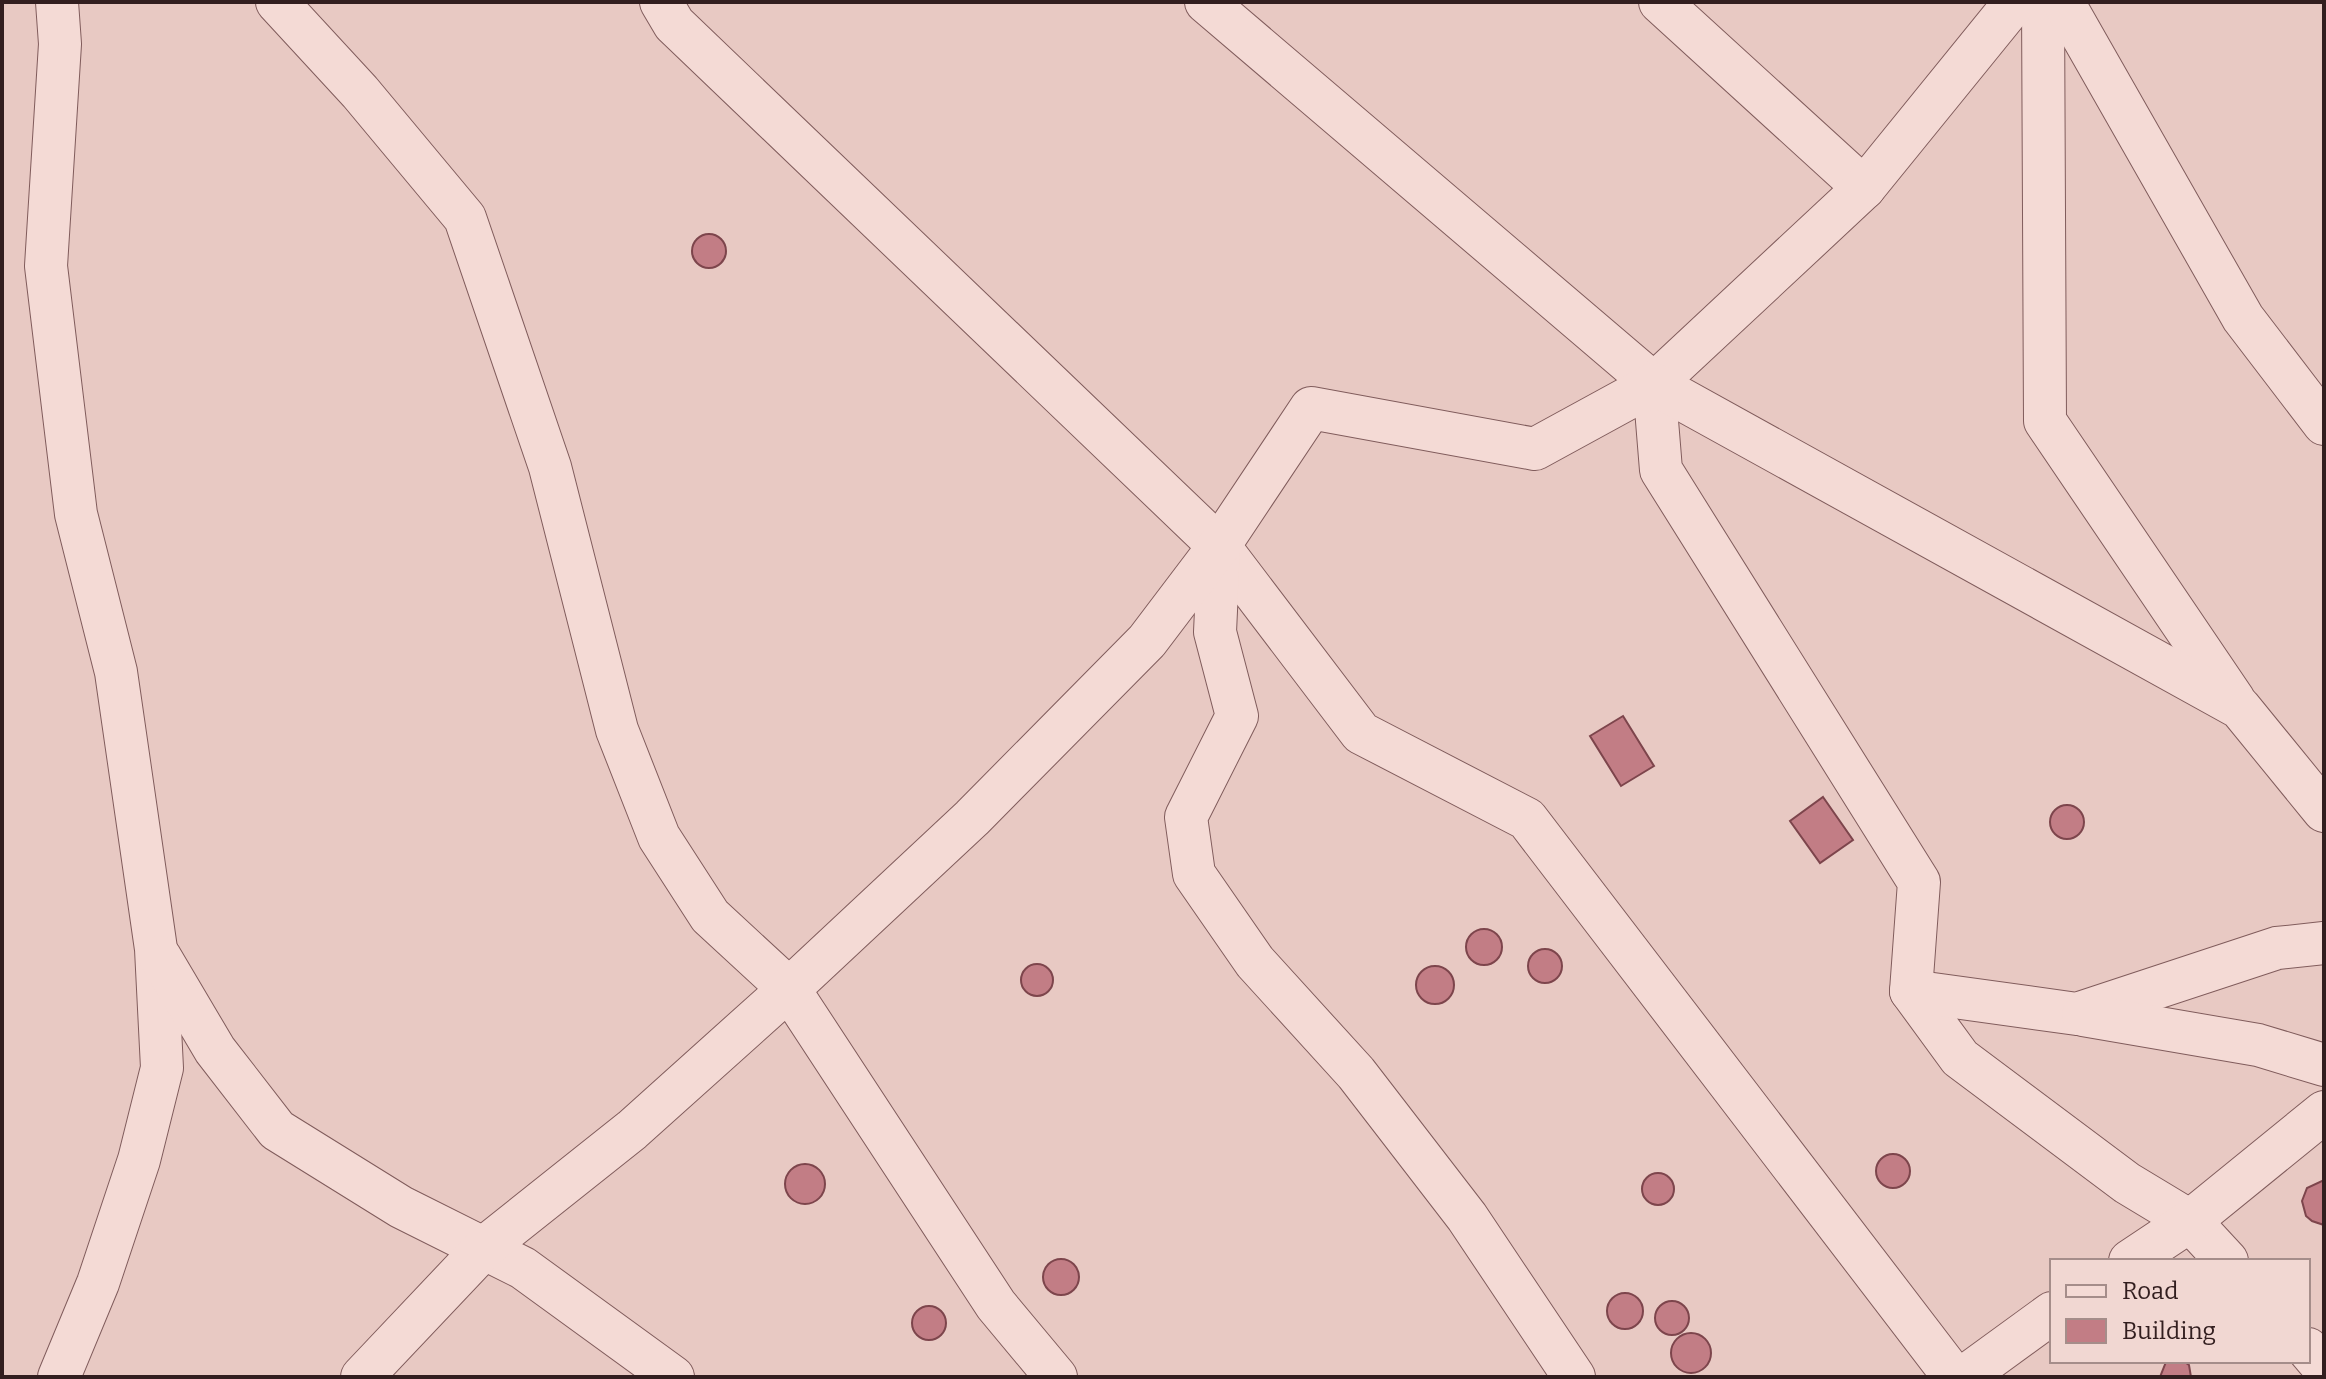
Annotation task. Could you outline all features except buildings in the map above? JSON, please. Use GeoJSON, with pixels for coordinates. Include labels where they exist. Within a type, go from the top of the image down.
{"type":"FeatureCollection","features":[{"type":"Feature","properties":{"kind":"street"},"geometry":{"type":"LineString","coordinates":[[57,2],[60,44],[46,266],[76,514],[116,672],[156,949],[162,1068],[139,1160],[98,1283],[59,1377]]}},
{"type":"Feature","properties":{"kind":"street"},"geometry":{"type":"LineString","coordinates":[[277,2],[360,92],[465,218],[550,467],[617,730],[659,837],[710,916],[789,989],[996,1305],[1056,1377]]}},
{"type":"Feature","properties":{"kind":"street"},"geometry":{"type":"LineString","coordinates":[[661,2],[674,24],[1219,546],[1361,733],[1527,819],[1954,1377]]}},
{"type":"Feature","properties":{"kind":"street"},"geometry":{"type":"LineString","coordinates":[[1206,2],[1654,384],[2240,708]]}},
{"type":"Feature","properties":{"kind":"street"},"geometry":{"type":"LineString","coordinates":[[1660,2],[1864,188]]}},
{"type":"Feature","properties":{"kind":"street"},"geometry":{"type":"LineString","coordinates":[[362,1377],[485,1247],[632,1130],[789,989],[972,818],[1147,641],[1219,546],[1311,408],[1535,449],[1654,384],[1864,188],[2015,2]]}},
{"type":"Feature","properties":{"kind":"street"},"geometry":{"type":"LineString","coordinates":[[2043,2],[2045,421],[2240,708],[2324,811]]}},
{"type":"Feature","properties":{"kind":"street"},"geometry":{"type":"LineString","coordinates":[[2063,2],[2243,318],[2324,424]]}},
{"type":"Feature","properties":{"kind":"street"},"geometry":{"type":"LineString","coordinates":[[1654,384],[1661,470],[1919,882],[1911,991],[1960,1058],[2127,1183],[2190,1221],[2225,1259]]}},
{"type":"Feature","properties":{"kind":"street"},"geometry":{"type":"LineString","coordinates":[[1219,546],[1215,632],[1237,716],[1186,817],[1194,874],[1255,962],[1356,1073],[1467,1217],[1574,1377]]}},
{"type":"Feature","properties":{"kind":"street"},"geometry":{"type":"LineString","coordinates":[[2077,1014],[2277,948],[2324,943]]}},
{"type":"Feature","properties":{"kind":"street"},"geometry":{"type":"LineString","coordinates":[[156,949],[215,1050],[277,1130],[401,1207],[523,1268],[673,1377]]}},
{"type":"Feature","properties":{"kind":"street"},"geometry":{"type":"LineString","coordinates":[[1911,991],[2077,1014],[2258,1045],[2324,1065]]}},
{"type":"Feature","properties":{"kind":"street"},"geometry":{"type":"LineString","coordinates":[[2133,1259],[2190,1221],[2324,1112]]}},
{"type":"Feature","properties":{"kind":"street"},"geometry":{"type":"LineString","coordinates":[[1964,1377],[2050,1314]]}},
{"type":"Feature","properties":{"kind":"street"},"geometry":{"type":"LineString","coordinates":[[2310,1351],[2324,1368]]}}]}
